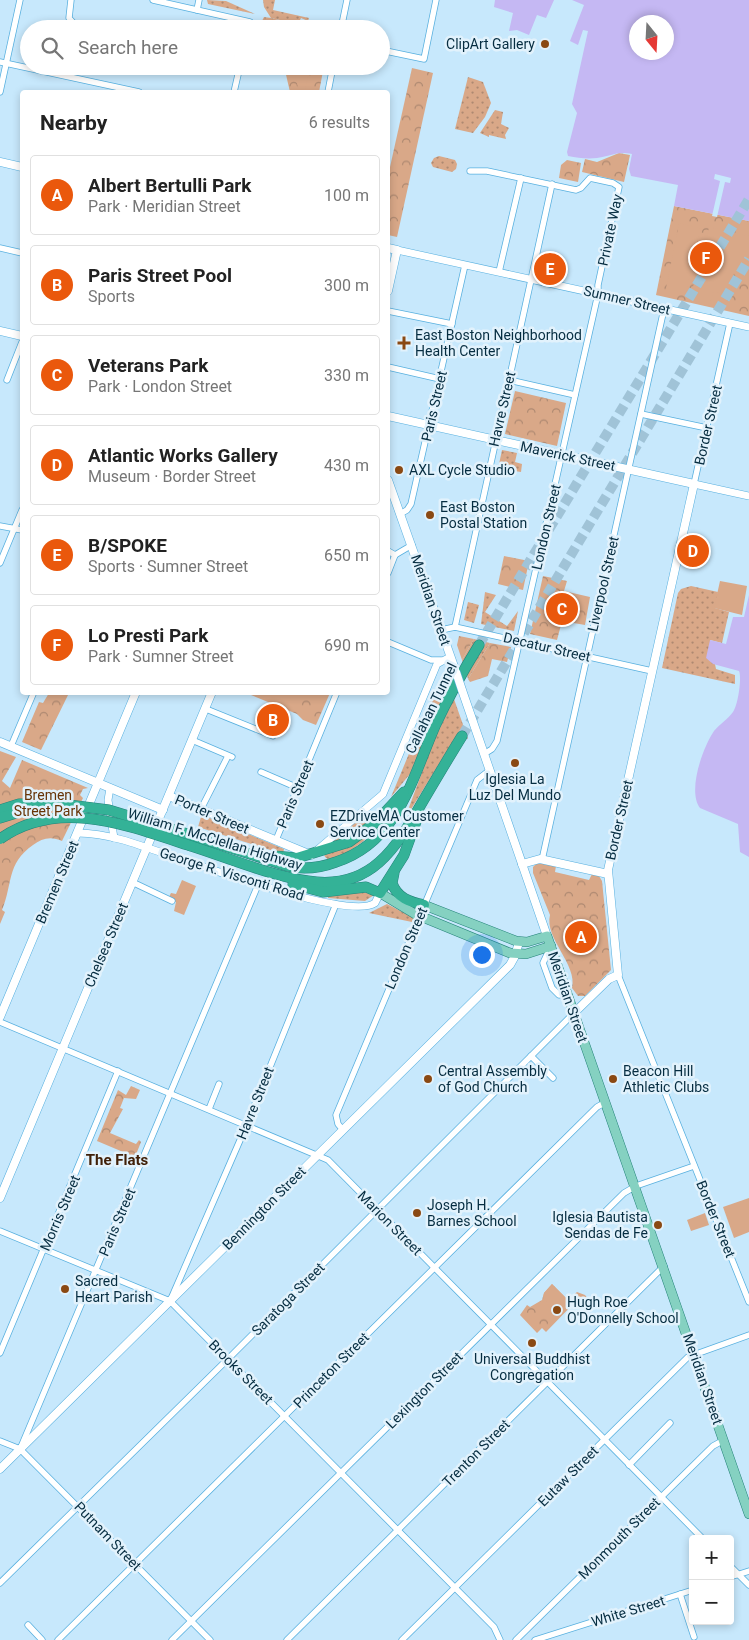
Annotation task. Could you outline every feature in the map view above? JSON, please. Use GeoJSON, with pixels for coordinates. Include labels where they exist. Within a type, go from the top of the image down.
{"type":"FeatureCollection","features":[{"type":"Feature","properties":{"kind":"highway","name":"Callahan Tunnel"},"geometry":{"type":"LineString","coordinates":[[411,783],[441,714],[479,645]]}},
{"type":"Feature","properties":{"kind":"highway"},"geometry":{"type":"LineString","coordinates":[[236,861],[256,872],[315,891],[334,892],[367,887],[380,893],[395,871],[410,841],[421,804],[462,736]]}},
{"type":"Feature","properties":{"kind":"highway","name":"William F. McClellan Highway"},"geometry":{"type":"LineString","coordinates":[[0,839],[36,821],[74,817],[118,823],[252,854],[303,868],[325,866],[344,860],[368,845],[385,830],[398,812],[411,783]]}},
{"type":"Feature","properties":{"kind":"highway"},"geometry":{"type":"LineString","coordinates":[[252,854],[293,858],[312,855],[343,845],[358,837],[381,817],[411,783]]}},
{"type":"Feature","properties":{"kind":"highway"},"geometry":{"type":"LineString","coordinates":[[0,810],[19,804],[61,804]]}},
{"type":"Feature","properties":{"kind":"highway","name":"William F. McClellan Highway"},"geometry":{"type":"LineString","coordinates":[[0,818],[39,806],[61,804],[109,810],[193,841],[236,861],[310,882],[329,882],[348,879],[371,869],[386,858],[402,838],[421,804]]}},
{"type":"Feature","properties":{"kind":"highway"},"geometry":{"type":"LineString","coordinates":[[395,871],[392,882],[397,892],[407,900],[424,905]]}},
{"type":"Feature","properties":{"kind":"main road"},"geometry":{"type":"LineString","coordinates":[[0,162],[20,167]]}},
{"type":"Feature","properties":{"kind":"main road","name":"Sumner Street"},"geometry":{"type":"LineString","coordinates":[[390,248],[397,250]]}},
{"type":"Feature","properties":{"kind":"main road"},"geometry":{"type":"LineString","coordinates":[[390,282],[397,250]]}},
{"type":"Feature","properties":{"kind":"main road"},"geometry":{"type":"LineString","coordinates":[[390,269],[392,274]]}},
{"type":"Feature","properties":{"kind":"main road"},"geometry":{"type":"LineString","coordinates":[[0,331],[20,336]]}},
{"type":"Feature","properties":{"kind":"main road","name":"Maverick Street"},"geometry":{"type":"LineString","coordinates":[[390,416],[694,484]]}},
{"type":"Feature","properties":{"kind":"main road","name":"Border Street"},"geometry":{"type":"LineString","coordinates":[[618,975],[608,874],[694,484]]}},
{"type":"Feature","properties":{"kind":"main road","name":"Meridian Street"},"geometry":{"type":"LineString","coordinates":[[390,486],[749,1514]]}},
{"type":"Feature","properties":{"kind":"main road","name":"Bremen Street"},"geometry":{"type":"LineString","coordinates":[[0,1017],[135,695]]}},
{"type":"Feature","properties":{"kind":"main road","name":"Chelsea Street"},"geometry":{"type":"LineString","coordinates":[[0,1198],[211,695]]}},
{"type":"Feature","properties":{"kind":"main road","name":"Porter Street"},"geometry":{"type":"LineString","coordinates":[[0,742],[163,810]]}},
{"type":"Feature","properties":{"kind":"main road","name":"Porter Street"},"geometry":{"type":"LineString","coordinates":[[169,796],[312,855]]}},
{"type":"Feature","properties":{"kind":"main road"},"geometry":{"type":"LineString","coordinates":[[522,864],[542,860],[608,874]]}},
{"type":"Feature","properties":{"kind":"main road"},"geometry":{"type":"LineString","coordinates":[[380,893],[420,916],[516,954],[526,954],[551,946]]}},
{"type":"Feature","properties":{"kind":"main road"},"geometry":{"type":"LineString","coordinates":[[424,905],[519,942],[547,936]]}},
{"type":"Feature","properties":{"kind":"main road","name":"Bennington Street"},"geometry":{"type":"LineString","coordinates":[[0,1469],[510,965],[516,954],[519,942]]}},
{"type":"Feature","properties":{"kind":"main road"},"geometry":{"type":"LineString","coordinates":[[574,1013],[609,979],[618,975]]}},
{"type":"Feature","properties":{"kind":"street"},"geometry":{"type":"LineString","coordinates":[[0,92],[3,62],[20,0]]}},
{"type":"Feature","properties":{"kind":"street"},"geometry":{"type":"LineString","coordinates":[[71,20],[69,18],[72,0]]}},
{"type":"Feature","properties":{"kind":"street"},"geometry":{"type":"LineString","coordinates":[[153,0],[241,20]]}},
{"type":"Feature","properties":{"kind":"street"},"geometry":{"type":"LineString","coordinates":[[196,10],[199,0]]}},
{"type":"Feature","properties":{"kind":"street"},"geometry":{"type":"LineString","coordinates":[[343,20],[348,0]]}},
{"type":"Feature","properties":{"kind":"street"},"geometry":{"type":"LineString","coordinates":[[390,52],[424,59],[436,0]]}},
{"type":"Feature","properties":{"kind":"street"},"geometry":{"type":"LineString","coordinates":[[3,62],[20,66]]}},
{"type":"Feature","properties":{"kind":"street"},"geometry":{"type":"LineString","coordinates":[[62,75],[130,90]]}},
{"type":"Feature","properties":{"kind":"street"},"geometry":{"type":"LineString","coordinates":[[234,90],[237,75]]}},
{"type":"Feature","properties":{"kind":"street"},"geometry":{"type":"LineString","coordinates":[[328,90],[331,75]]}},
{"type":"Feature","properties":{"kind":"street"},"geometry":{"type":"LineString","coordinates":[[470,171],[483,170],[552,184]]}},
{"type":"Feature","properties":{"kind":"street"},"geometry":{"type":"LineString","coordinates":[[498,272],[521,178]]}},
{"type":"Feature","properties":{"kind":"street","name":"Private Way"},"geometry":{"type":"LineString","coordinates":[[552,184],[576,190],[582,188],[590,178],[613,183],[619,188],[598,285],[598,294]]}},
{"type":"Feature","properties":{"kind":"street","name":"Havre Street"},"geometry":{"type":"LineString","coordinates":[[455,627],[552,184]]}},
{"type":"Feature","properties":{"kind":"street"},"geometry":{"type":"LineString","coordinates":[[0,248],[20,253]]}},
{"type":"Feature","properties":{"kind":"street","name":"Sumner Street"},"geometry":{"type":"LineString","coordinates":[[397,250],[749,328]]}},
{"type":"Feature","properties":{"kind":"street","name":"Paris Street"},"geometry":{"type":"LineString","coordinates":[[400,514],[408,509],[411,504],[465,265]]}},
{"type":"Feature","properties":{"kind":"street","name":"London Street"},"geometry":{"type":"LineString","coordinates":[[484,754],[492,750],[496,743],[598,294]]}},
{"type":"Feature","properties":{"kind":"street","name":"Liverpool Street"},"geometry":{"type":"LineString","coordinates":[[542,860],[664,309]]}},
{"type":"Feature","properties":{"kind":"street"},"geometry":{"type":"LineString","coordinates":[[390,311],[452,324]]}},
{"type":"Feature","properties":{"kind":"street","name":"Border Street"},"geometry":{"type":"LineString","coordinates":[[694,484],[730,323]]}},
{"type":"Feature","properties":{"kind":"street"},"geometry":{"type":"LineString","coordinates":[[7,380],[20,347]]}},
{"type":"Feature","properties":{"kind":"street"},"geometry":{"type":"LineString","coordinates":[[390,367],[440,379]]}},
{"type":"Feature","properties":{"kind":"street"},"geometry":{"type":"LineString","coordinates":[[509,380],[575,395]]}},
{"type":"Feature","properties":{"kind":"street"},"geometry":{"type":"LineString","coordinates":[[641,414],[707,428]]}},
{"type":"Feature","properties":{"kind":"street","name":"Maverick Street"},"geometry":{"type":"LineString","coordinates":[[694,484],[749,496]]}},
{"type":"Feature","properties":{"kind":"street"},"geometry":{"type":"LineString","coordinates":[[0,564],[20,515]]}},
{"type":"Feature","properties":{"kind":"street"},"geometry":{"type":"LineString","coordinates":[[0,526],[20,530]]}},
{"type":"Feature","properties":{"kind":"street"},"geometry":{"type":"LineString","coordinates":[[390,568],[395,554],[412,545]]}},
{"type":"Feature","properties":{"kind":"street"},"geometry":{"type":"LineString","coordinates":[[390,552],[395,554]]}},
{"type":"Feature","properties":{"kind":"street","name":"Decatur Street"},"geometry":{"type":"LineString","coordinates":[[441,630],[455,627],[652,671]]}},
{"type":"Feature","properties":{"kind":"street"},"geometry":{"type":"LineString","coordinates":[[390,643],[431,660],[441,660],[450,657]]}},
{"type":"Feature","properties":{"kind":"street"},"geometry":{"type":"LineString","coordinates":[[312,855],[383,794],[437,664],[441,660]]}},
{"type":"Feature","properties":{"kind":"street"},"geometry":{"type":"LineString","coordinates":[[11,746],[33,695]]}},
{"type":"Feature","properties":{"kind":"street","name":"Paris Street"},"geometry":{"type":"LineString","coordinates":[[276,840],[336,695]]}},
{"type":"Feature","properties":{"kind":"street"},"geometry":{"type":"LineString","coordinates":[[206,709],[273,736]]}},
{"type":"Feature","properties":{"kind":"street"},"geometry":{"type":"LineString","coordinates":[[192,740],[230,757],[201,810]]}},
{"type":"Feature","properties":{"kind":"street","name":"London Street"},"geometry":{"type":"LineString","coordinates":[[343,1130],[338,1124],[336,1116],[477,780],[490,770]]}},
{"type":"Feature","properties":{"kind":"street"},"geometry":{"type":"LineString","coordinates":[[261,772],[298,788]]}},
{"type":"Feature","properties":{"kind":"street"},"geometry":{"type":"LineString","coordinates":[[110,788],[108,800],[114,838]]}},
{"type":"Feature","properties":{"kind":"street","name":"George R. Visconti Road"},"geometry":{"type":"LineString","coordinates":[[78,833],[114,838],[294,896],[336,904],[369,907],[375,903],[380,893]]}},
{"type":"Feature","properties":{"kind":"street"},"geometry":{"type":"LineString","coordinates":[[132,882],[172,901]]}},
{"type":"Feature","properties":{"kind":"street","name":"Paris Street"},"geometry":{"type":"LineString","coordinates":[[20,1449],[258,885]]}},
{"type":"Feature","properties":{"kind":"street","name":"Havre Street"},"geometry":{"type":"LineString","coordinates":[[170,1301],[246,1124],[336,904]]}},
{"type":"Feature","properties":{"kind":"street","name":"Border Street"},"geometry":{"type":"LineString","coordinates":[[618,975],[749,1302]]}},
{"type":"Feature","properties":{"kind":"street","name":"Saratoga Street"},"geometry":{"type":"LineString","coordinates":[[0,1582],[228,1359],[574,1013]]}},
{"type":"Feature","properties":{"kind":"street","name":"Marion Street"},"geometry":{"type":"LineString","coordinates":[[0,1022],[328,1160],[699,1535]]}},
{"type":"Feature","properties":{"kind":"street"},"geometry":{"type":"LineString","coordinates":[[531,1056],[553,1078]]}},
{"type":"Feature","properties":{"kind":"street","name":"Morris Street"},"geometry":{"type":"LineString","coordinates":[[0,1354],[118,1071]]}},
{"type":"Feature","properties":{"kind":"street"},"geometry":{"type":"LineString","coordinates":[[209,1109],[219,1084]]}},
{"type":"Feature","properties":{"kind":"street","name":"Princeton Street"},"geometry":{"type":"LineString","coordinates":[[58,1640],[597,1107],[606,1102]]}},
{"type":"Feature","properties":{"kind":"street","name":"Lexington Street"},"geometry":{"type":"LineString","coordinates":[[172,1640],[624,1193],[636,1186],[694,1166]]}},
{"type":"Feature","properties":{"kind":"street","name":"Brooks Street"},"geometry":{"type":"LineString","coordinates":[[0,1231],[170,1301],[496,1629],[500,1640]]}},
{"type":"Feature","properties":{"kind":"street","name":"Trenton Street"},"geometry":{"type":"LineString","coordinates":[[287,1640],[664,1266]]}},
{"type":"Feature","properties":{"kind":"street","name":"Eutaw Street"},"geometry":{"type":"LineString","coordinates":[[402,1640],[604,1440],[694,1354],[749,1335]]}},
{"type":"Feature","properties":{"kind":"street"},"geometry":{"type":"LineString","coordinates":[[629,1465],[670,1423]]}},
{"type":"Feature","properties":{"kind":"street","name":"Monmouth Street"},"geometry":{"type":"LineString","coordinates":[[516,1640],[714,1445],[724,1440]]}},
{"type":"Feature","properties":{"kind":"street","name":"Putnam Street"},"geometry":{"type":"LineString","coordinates":[[0,1441],[20,1449],[210,1640]]}},
{"type":"Feature","properties":{"kind":"street"},"geometry":{"type":"LineString","coordinates":[[734,1570],[749,1585]]}},
{"type":"Feature","properties":{"kind":"street"},"geometry":{"type":"LineString","coordinates":[[734,1576],[749,1571]]}},
{"type":"Feature","properties":{"kind":"street","name":"White Street"},"geometry":{"type":"LineString","coordinates":[[535,1640],[689,1591]]}},
{"type":"Feature","properties":{"kind":"street"},"geometry":{"type":"LineString","coordinates":[[680,1594],[694,1637]]}},
{"type":"Feature","properties":{"kind":"street"},"geometry":{"type":"LineString","coordinates":[[28,1625],[42,1640]]}},
{"type":"Feature","properties":{"kind":"green space"},"geometry":{"type":"Polygon","coordinates":[[[207,0],[226,1],[255,14],[208,4],[207,0]]]}},
{"type":"Feature","properties":{"kind":"green space"},"geometry":{"type":"Polygon","coordinates":[[[263,0],[275,0],[273,10],[309,18],[308,20],[301,18],[300,20],[280,20],[271,18],[264,7],[263,0]]]}},
{"type":"Feature","properties":{"kind":"green space"},"geometry":{"type":"Polygon","coordinates":[[[264,17],[279,20],[262,20],[264,17]]]}},
{"type":"Feature","properties":{"kind":"green space"},"geometry":{"type":"Polygon","coordinates":[[[412,68],[433,73],[397,237],[390,235],[390,167],[412,68]]]}},
{"type":"Feature","properties":{"kind":"green space"},"geometry":{"type":"Polygon","coordinates":[[[286,75],[322,75],[319,90],[290,90],[286,75]]]}},
{"type":"Feature","properties":{"kind":"green space"},"geometry":{"type":"Polygon","coordinates":[[[295,75],[308,75],[305,90],[299,90],[295,75]]]}},
{"type":"Feature","properties":{"kind":"green space"},"geometry":{"type":"Polygon","coordinates":[[[468,77],[483,82],[491,103],[485,117],[473,133],[455,129],[468,77]]]}},
{"type":"Feature","properties":{"kind":"green space"},"geometry":{"type":"Polygon","coordinates":[[[495,110],[503,112],[501,124],[509,128],[505,135],[506,139],[489,135],[489,137],[480,133],[495,110]]]}},
{"type":"Feature","properties":{"kind":"green space"},"geometry":{"type":"Polygon","coordinates":[[[619,153],[630,155],[624,182],[582,172],[585,159],[597,162],[619,153]]]}},
{"type":"Feature","properties":{"kind":"green space"},"geometry":{"type":"Polygon","coordinates":[[[439,156],[455,160],[457,164],[456,169],[452,172],[433,167],[431,163],[434,158],[439,156]]]}},
{"type":"Feature","properties":{"kind":"green space"},"geometry":{"type":"Polygon","coordinates":[[[567,160],[581,163],[578,182],[559,178],[561,165],[567,160]]]}},
{"type":"Feature","properties":{"kind":"green space"},"geometry":{"type":"Polygon","coordinates":[[[674,206],[749,221],[749,316],[656,295],[674,206]]]}},
{"type":"Feature","properties":{"kind":"green space"},"geometry":{"type":"Polygon","coordinates":[[[679,223],[700,228],[686,293],[666,289],[679,223]]]}},
{"type":"Feature","properties":{"kind":"green space"},"geometry":{"type":"Polygon","coordinates":[[[709,227],[749,236],[749,276],[734,273],[730,295],[713,292],[710,304],[690,300],[698,265],[701,266],[709,227]]]}},
{"type":"Feature","properties":{"kind":"green space"},"geometry":{"type":"Polygon","coordinates":[[[515,391],[566,403],[557,446],[505,434],[515,391]]]}},
{"type":"Feature","properties":{"kind":"green space"},"geometry":{"type":"Polygon","coordinates":[[[502,450],[517,453],[515,462],[522,464],[521,472],[501,469],[501,464],[499,464],[502,450]]]}},
{"type":"Feature","properties":{"kind":"green space"},"geometry":{"type":"Polygon","coordinates":[[[504,556],[529,561],[523,590],[498,584],[504,556]]]}},
{"type":"Feature","properties":{"kind":"green space"},"geometry":{"type":"Polygon","coordinates":[[[543,576],[567,581],[564,591],[590,597],[585,625],[562,621],[557,640],[530,634],[543,576]]]}},
{"type":"Feature","properties":{"kind":"green space"},"geometry":{"type":"Polygon","coordinates":[[[720,581],[747,586],[742,615],[714,608],[720,581]]]}},
{"type":"Feature","properties":{"kind":"green space"},"geometry":{"type":"Polygon","coordinates":[[[691,586],[718,592],[715,608],[729,612],[722,643],[710,640],[716,669],[735,675],[735,684],[662,668],[678,593],[681,589],[691,586]]]}},
{"type":"Feature","properties":{"kind":"green space"},"geometry":{"type":"Polygon","coordinates":[[[485,592],[496,595],[485,612],[507,626],[518,611],[514,631],[481,624],[485,592]]]}},
{"type":"Feature","properties":{"kind":"green space"},"geometry":{"type":"Polygon","coordinates":[[[468,602],[479,605],[474,623],[464,620],[468,602]]]}},
{"type":"Feature","properties":{"kind":"green space"},"geometry":{"type":"Polygon","coordinates":[[[459,636],[474,639],[462,660],[457,645],[459,636]]]}},
{"type":"Feature","properties":{"kind":"green space"},"geometry":{"type":"Polygon","coordinates":[[[474,639],[490,643],[468,679],[467,675],[484,647],[475,642],[463,663],[462,660],[474,639]]]}},
{"type":"Feature","properties":{"kind":"green space"},"geometry":{"type":"Polygon","coordinates":[[[490,643],[511,647],[507,662],[492,659],[488,676],[470,682],[468,679],[490,643]]]}},
{"type":"Feature","properties":{"kind":"green space"},"geometry":{"type":"Polygon","coordinates":[[[443,674],[447,676],[450,686],[430,703],[443,674]]]}},
{"type":"Feature","properties":{"kind":"green space"},"geometry":{"type":"Polygon","coordinates":[[[450,686],[432,721],[410,774],[391,797],[430,703],[450,686]]]}},
{"type":"Feature","properties":{"kind":"green space"},"geometry":{"type":"Polygon","coordinates":[[[48,695],[68,695],[41,750],[22,742],[39,702],[43,703],[48,695]]]}},
{"type":"Feature","properties":{"kind":"green space"},"geometry":{"type":"Polygon","coordinates":[[[251,695],[329,695],[316,725],[303,720],[297,714],[251,695]]]}},
{"type":"Feature","properties":{"kind":"green space"},"geometry":{"type":"Polygon","coordinates":[[[258,695],[292,695],[287,707],[258,695]]]}},
{"type":"Feature","properties":{"kind":"green space"},"geometry":{"type":"Polygon","coordinates":[[[454,699],[468,739],[458,733],[410,811],[408,810],[434,740],[454,699]]]}},
{"type":"Feature","properties":{"kind":"green space","name":"Bremen Street Park"},"geometry":{"type":"Polygon","coordinates":[[[0,751],[16,757],[2,781],[10,788],[22,760],[88,788],[83,789],[80,795],[83,798],[62,841],[47,838],[40,841],[24,852],[18,860],[14,867],[2,910],[5,912],[0,924],[0,751]]]}},
{"type":"Feature","properties":{"kind":"green space"},"geometry":{"type":"Polygon","coordinates":[[[205,816],[284,849],[283,854],[198,827],[201,817],[205,816]]]}},
{"type":"Feature","properties":{"kind":"green space"},"geometry":{"type":"Polygon","coordinates":[[[387,817],[375,831],[354,848],[329,860],[325,857],[324,854],[342,849],[358,840],[387,817]]]}},
{"type":"Feature","properties":{"kind":"green space"},"geometry":{"type":"Polygon","coordinates":[[[373,820],[347,839],[329,843],[355,823],[373,820]]]}},
{"type":"Feature","properties":{"kind":"green space"},"geometry":{"type":"Polygon","coordinates":[[[537,863],[556,866],[555,872],[589,880],[592,874],[599,876],[602,881],[611,970],[585,996],[578,996],[572,988],[573,979],[570,970],[552,933],[549,924],[550,915],[533,873],[533,867],[537,863]]]}},
{"type":"Feature","properties":{"kind":"green space"},"geometry":{"type":"Polygon","coordinates":[[[182,880],[196,886],[184,915],[174,911],[176,902],[168,899],[171,893],[176,894],[182,880]]]}},
{"type":"Feature","properties":{"kind":"green space"},"geometry":{"type":"Polygon","coordinates":[[[363,892],[374,895],[365,901],[328,898],[329,896],[363,892]]]}},
{"type":"Feature","properties":{"kind":"green space"},"geometry":{"type":"Polygon","coordinates":[[[387,904],[414,918],[412,922],[369,913],[387,904]]]}},
{"type":"Feature","properties":{"kind":"green space"},"geometry":{"type":"Polygon","coordinates":[[[131,1086],[140,1090],[136,1099],[124,1098],[120,1108],[123,1109],[110,1133],[136,1144],[139,1140],[141,1142],[135,1157],[97,1141],[118,1090],[126,1095],[131,1086]]]}},
{"type":"Feature","properties":{"kind":"green space"},"geometry":{"type":"Polygon","coordinates":[[[749,1198],[749,1232],[734,1238],[723,1207],[749,1198]]]}},
{"type":"Feature","properties":{"kind":"green space"},"geometry":{"type":"Polygon","coordinates":[[[705,1213],[709,1225],[691,1231],[687,1220],[705,1213]]]}},
{"type":"Feature","properties":{"kind":"green space"},"geometry":{"type":"Polygon","coordinates":[[[552,1284],[568,1300],[577,1292],[585,1295],[593,1305],[589,1309],[578,1299],[546,1332],[542,1328],[537,1333],[520,1315],[527,1305],[530,1307],[542,1300],[544,1293],[552,1284]]]}},
{"type":"Feature","properties":{"kind":"green space"},"geometry":{"type":"Polygon","coordinates":[[[552,1284],[569,1301],[557,1312],[543,1298],[544,1293],[552,1284]]]}},
{"type":"Feature","properties":{"kind":"shaded area"},"geometry":{"type":"Polygon","coordinates":[[[495,0],[554,0],[546,18],[537,15],[529,35],[517,30],[509,31],[513,13],[494,7],[495,0]]]}},
{"type":"Feature","properties":{"kind":"shaded area"},"geometry":{"type":"Polygon","coordinates":[[[572,0],[749,0],[749,221],[674,206],[678,185],[631,176],[629,169],[632,154],[618,153],[593,158],[568,156],[567,152],[577,113],[572,104],[588,31],[583,30],[578,45],[570,41],[584,5],[572,0]]]}},
{"type":"Feature","properties":{"kind":"shaded area"},"geometry":{"type":"Polygon","coordinates":[[[749,595],[749,857],[740,852],[738,824],[700,808],[696,800],[695,791],[698,769],[705,747],[714,731],[735,709],[740,685],[739,671],[713,664],[706,658],[710,640],[726,644],[733,617],[744,617],[749,595]]]}},
{"type":"Feature","properties":{"kind":"pier"},"geometry":{"type":"Polygon","coordinates":[[[715,174],[731,178],[730,183],[725,182],[717,217],[712,216],[720,181],[714,179],[715,174]]]}},
{"type":"Feature","properties":{"kind":"tunnel"},"geometry":{"type":"LineString","coordinates":[[479,645],[749,199]]}},
{"type":"Feature","properties":{"kind":"tunnel"},"geometry":{"type":"LineString","coordinates":[[462,736],[749,259]]}},
{"type":"Feature","properties":{"kind":"place","name":"ClipArt Gallery"},"geometry":{"type":"Point","coordinates":[545,44]}},
{"type":"Feature","properties":{"kind":"place","name":"Lo Presti Park"},"geometry":{"type":"Point","coordinates":[706,258]}},
{"type":"Feature","properties":{"kind":"place","name":"B/SPOKE"},"geometry":{"type":"Point","coordinates":[550,269]}},
{"type":"Feature","properties":{"kind":"place","name":"East Boston Neighborhood Health Center"},"geometry":{"type":"Point","coordinates":[404,343]}},
{"type":"Feature","properties":{"kind":"place","name":"AXL Cycle Studio"},"geometry":{"type":"Point","coordinates":[399,470]}},
{"type":"Feature","properties":{"kind":"place","name":"East Boston Postal Station"},"geometry":{"type":"Point","coordinates":[430,515]}},
{"type":"Feature","properties":{"kind":"place","name":"Atlantic Works Gallery"},"geometry":{"type":"Point","coordinates":[693,551]}},
{"type":"Feature","properties":{"kind":"place","name":"Veterans Park"},"geometry":{"type":"Point","coordinates":[562,609]}},
{"type":"Feature","properties":{"kind":"place","name":"Paris Street Pool"},"geometry":{"type":"Point","coordinates":[273,720]}},
{"type":"Feature","properties":{"kind":"place","name":"Iglesia La Luz Del Mundo"},"geometry":{"type":"Point","coordinates":[515,763]}},
{"type":"Feature","properties":{"kind":"place","name":"EZDriveMA Customer Service Center"},"geometry":{"type":"Point","coordinates":[320,824]}},
{"type":"Feature","properties":{"kind":"place","name":"Albert Bertulli Park"},"geometry":{"type":"Point","coordinates":[581,937]}},
{"type":"Feature","properties":{"kind":"place","name":"Central Assembly of God Church"},"geometry":{"type":"Point","coordinates":[428,1079]}},
{"type":"Feature","properties":{"kind":"place","name":"Beacon Hill Athletic Clubs"},"geometry":{"type":"Point","coordinates":[613,1079]}},
{"type":"Feature","properties":{"kind":"place","name":"Joseph H. Barnes School"},"geometry":{"type":"Point","coordinates":[417,1213]}},
{"type":"Feature","properties":{"kind":"place","name":"Iglesia Bautista Sendas de Fe"},"geometry":{"type":"Point","coordinates":[658,1225]}},
{"type":"Feature","properties":{"kind":"place","name":"Sacred Heart Parish"},"geometry":{"type":"Point","coordinates":[65,1289]}},
{"type":"Feature","properties":{"kind":"place","name":"Hugh Roe O'Donnelly School"},"geometry":{"type":"Point","coordinates":[557,1310]}},
{"type":"Feature","properties":{"kind":"place","name":"Universal Buddhist Congregation"},"geometry":{"type":"Point","coordinates":[532,1343]}},
{"type":"Feature","properties":{"kind":"district","name":"The Flats"},"geometry":{"type":"Point","coordinates":[117,1160]}}]}
